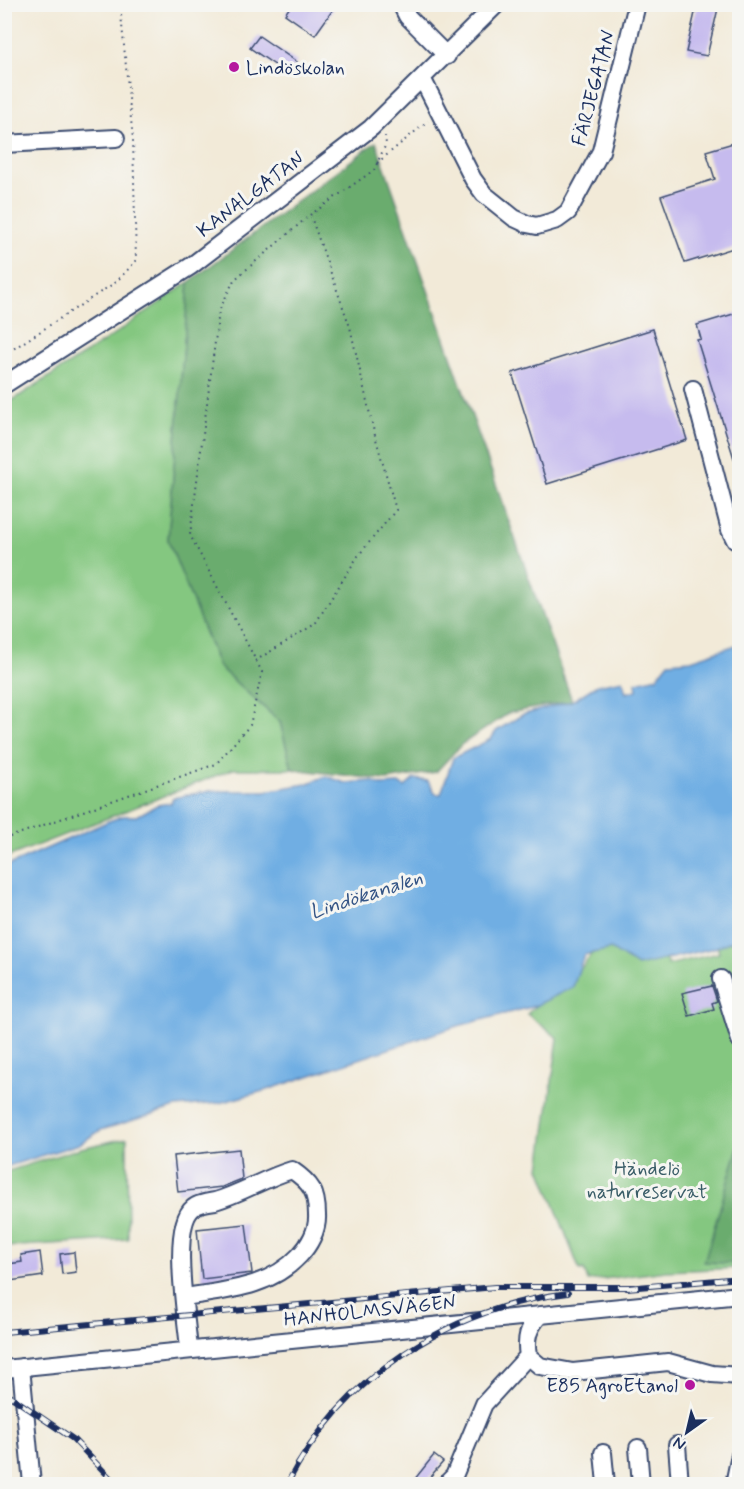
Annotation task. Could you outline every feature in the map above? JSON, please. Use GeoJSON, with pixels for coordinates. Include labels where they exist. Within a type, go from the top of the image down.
{"type":"FeatureCollection","features":[{"type":"Feature","properties":{"kind":"street"},"geometry":{"type":"LineString","coordinates":[[401,4],[407,16],[447,56]]}},
{"type":"Feature","properties":{"kind":"street","name":"KANALGATAN"},"geometry":{"type":"LineString","coordinates":[[4,385],[191,266],[382,118],[497,4]]}},
{"type":"Feature","properties":{"kind":"street","name":"FÄRJEGATAN"},"geometry":{"type":"LineString","coordinates":[[438,110],[473,179],[484,194],[514,218],[537,226],[568,212],[601,151],[637,4]]}},
{"type":"Feature","properties":{"kind":"street"},"geometry":{"type":"LineString","coordinates":[[422,78],[438,110]]}},
{"type":"Feature","properties":{"kind":"street"},"geometry":{"type":"LineString","coordinates":[[4,144],[116,138]]}},
{"type":"Feature","properties":{"kind":"street"},"geometry":{"type":"LineString","coordinates":[[693,389],[730,530],[735,540],[740,540]]}},
{"type":"Feature","properties":{"kind":"street"},"geometry":{"type":"LineString","coordinates":[[721,979],[740,1040]]}},
{"type":"Feature","properties":{"kind":"street"},"geometry":{"type":"LineString","coordinates":[[185,1297],[255,1286],[285,1271],[308,1247],[318,1222],[317,1195],[307,1180],[292,1170],[269,1177],[242,1193],[193,1207],[185,1218],[181,1243],[185,1297],[189,1349]]}},
{"type":"Feature","properties":{"kind":"street","name":"HANHOLMSVÄGEN"},"geometry":{"type":"LineString","coordinates":[[13,1368],[740,1295]]}},
{"type":"Feature","properties":{"kind":"street"},"geometry":{"type":"LineString","coordinates":[[446,1485],[454,1476],[484,1404],[527,1351],[530,1325],[540,1315]]}},
{"type":"Feature","properties":{"kind":"street"},"geometry":{"type":"LineString","coordinates":[[527,1351],[540,1366],[563,1371],[668,1362],[712,1374],[740,1376]]}},
{"type":"Feature","properties":{"kind":"street"},"geometry":{"type":"LineString","coordinates":[[13,1368],[32,1485]]}},
{"type":"Feature","properties":{"kind":"street"},"geometry":{"type":"LineString","coordinates":[[677,1444],[680,1485]]}},
{"type":"Feature","properties":{"kind":"street"},"geometry":{"type":"LineString","coordinates":[[638,1448],[641,1485]]}},
{"type":"Feature","properties":{"kind":"street"},"geometry":{"type":"LineString","coordinates":[[603,1453],[606,1485]]}},
{"type":"Feature","properties":{"kind":"street"},"geometry":{"type":"LineString","coordinates":[[734,1485],[740,1455]]}},
{"type":"Feature","properties":{"kind":"path"},"geometry":{"type":"LineString","coordinates":[[4,355],[116,282],[136,261],[132,140],[120,4]]}},
{"type":"Feature","properties":{"kind":"path"},"geometry":{"type":"LineString","coordinates":[[377,164],[438,110]]}},
{"type":"Feature","properties":{"kind":"path"},"geometry":{"type":"LineString","coordinates":[[4,839],[216,764],[250,725],[262,672],[190,535],[219,311],[234,280],[310,215],[374,170],[386,144],[382,118]]}},
{"type":"Feature","properties":{"kind":"path"},"geometry":{"type":"LineString","coordinates":[[255,661],[315,624],[358,556],[396,510],[374,432],[350,327],[310,215]]}},
{"type":"Feature","properties":{"kind":"green space"},"geometry":{"type":"Polygon","coordinates":[[[376,142],[572,701],[509,713],[462,744],[436,772],[386,780],[292,769],[280,722],[219,667],[168,540],[189,282],[376,142]]]}},
{"type":"Feature","properties":{"kind":"green space"},"geometry":{"type":"Polygon","coordinates":[[[189,282],[168,540],[219,667],[280,722],[292,769],[233,769],[5,858],[5,405],[105,341],[189,282]]]}},
{"type":"Feature","properties":{"kind":"green space","name":"Händelö naturreservat"},"geometry":{"type":"Polygon","coordinates":[[[739,940],[739,1268],[667,1271],[588,1281],[584,1270],[580,1271],[540,1168],[558,1038],[527,1014],[582,967],[597,946],[665,959],[668,965],[719,953],[717,945],[739,940]]]}},
{"type":"Feature","properties":{"kind":"green space"},"geometry":{"type":"Polygon","coordinates":[[[127,1138],[128,1239],[5,1247],[5,1172],[81,1148],[127,1138]]]}},
{"type":"Feature","properties":{"kind":"green space"},"geometry":{"type":"Polygon","coordinates":[[[739,1144],[739,1264],[704,1262],[739,1144]]]}},
{"type":"Feature","properties":{"kind":"water","name":"Lindökanalen"},"geometry":{"type":"Polygon","coordinates":[[[739,644],[739,938],[714,948],[637,966],[611,949],[584,955],[573,987],[535,1006],[454,1027],[267,1090],[219,1103],[176,1107],[101,1130],[79,1144],[5,1167],[5,867],[109,821],[123,816],[137,816],[157,805],[171,803],[173,798],[208,791],[265,791],[306,784],[326,776],[345,783],[372,781],[381,785],[400,784],[405,787],[414,779],[428,781],[436,794],[441,794],[453,758],[491,739],[496,731],[522,715],[572,701],[597,685],[623,680],[626,693],[637,690],[636,682],[657,677],[669,662],[691,660],[739,644]]]}},
{"type":"Feature","properties":{"kind":"building","name":"Lindöskolan"},"geometry":{"type":"Polygon","coordinates":[[[292,4],[337,4],[315,35],[285,14],[292,4]]]}},
{"type":"Feature","properties":{"kind":"building"},"geometry":{"type":"Polygon","coordinates":[[[697,4],[719,4],[707,56],[686,52],[697,4]]]}},
{"type":"Feature","properties":{"kind":"building"},"geometry":{"type":"Polygon","coordinates":[[[259,36],[297,62],[288,74],[250,48],[259,36]]]}},
{"type":"Feature","properties":{"kind":"building"},"geometry":{"type":"Polygon","coordinates":[[[740,141],[740,246],[685,263],[661,196],[715,179],[706,151],[740,141]]]}},
{"type":"Feature","properties":{"kind":"building"},"geometry":{"type":"Polygon","coordinates":[[[740,312],[740,468],[737,468],[697,340],[701,339],[697,325],[740,312]]]}},
{"type":"Feature","properties":{"kind":"building"},"geometry":{"type":"Polygon","coordinates":[[[653,329],[687,440],[547,484],[512,373],[653,329]]]}},
{"type":"Feature","properties":{"kind":"building"},"geometry":{"type":"Polygon","coordinates":[[[712,986],[717,1001],[712,1003],[714,1009],[689,1016],[682,993],[712,986]]]}},
{"type":"Feature","properties":{"kind":"building"},"geometry":{"type":"Polygon","coordinates":[[[239,1149],[242,1179],[222,1187],[178,1192],[174,1156],[239,1149]]]}},
{"type":"Feature","properties":{"kind":"building"},"geometry":{"type":"Polygon","coordinates":[[[246,1224],[252,1273],[202,1279],[197,1229],[246,1224]]]}},
{"type":"Feature","properties":{"kind":"building"},"geometry":{"type":"Polygon","coordinates":[[[40,1252],[43,1276],[10,1281],[8,1264],[22,1262],[21,1255],[40,1252]]]}},
{"type":"Feature","properties":{"kind":"building"},"geometry":{"type":"Polygon","coordinates":[[[74,1252],[76,1272],[62,1274],[60,1254],[74,1252]]]}},
{"type":"Feature","properties":{"kind":"building"},"geometry":{"type":"Polygon","coordinates":[[[434,1455],[443,1462],[429,1478],[436,1485],[410,1485],[434,1455]]]}},
{"type":"Feature","properties":{"kind":"railway"},"geometry":{"type":"LineString","coordinates":[[627,1288],[740,1278]]}},
{"type":"Feature","properties":{"kind":"railway"},"geometry":{"type":"LineString","coordinates":[[4,1332],[495,1287],[634,1287]]}},
{"type":"Feature","properties":{"kind":"railway"},"geometry":{"type":"LineString","coordinates":[[287,1484],[310,1446],[337,1411],[369,1380],[404,1354],[441,1332],[482,1314],[524,1301],[568,1293]]}},
{"type":"Feature","properties":{"kind":"railway"},"geometry":{"type":"LineString","coordinates":[[4,1392],[73,1439],[116,1484]]}},
{"type":"Feature","properties":{"kind":"place","name":"Lindöskolan"},"geometry":{"type":"Point","coordinates":[234,67]}},
{"type":"Feature","properties":{"kind":"place","name":"E85 AgroEtanol"},"geometry":{"type":"Point","coordinates":[690,1385]}}]}
